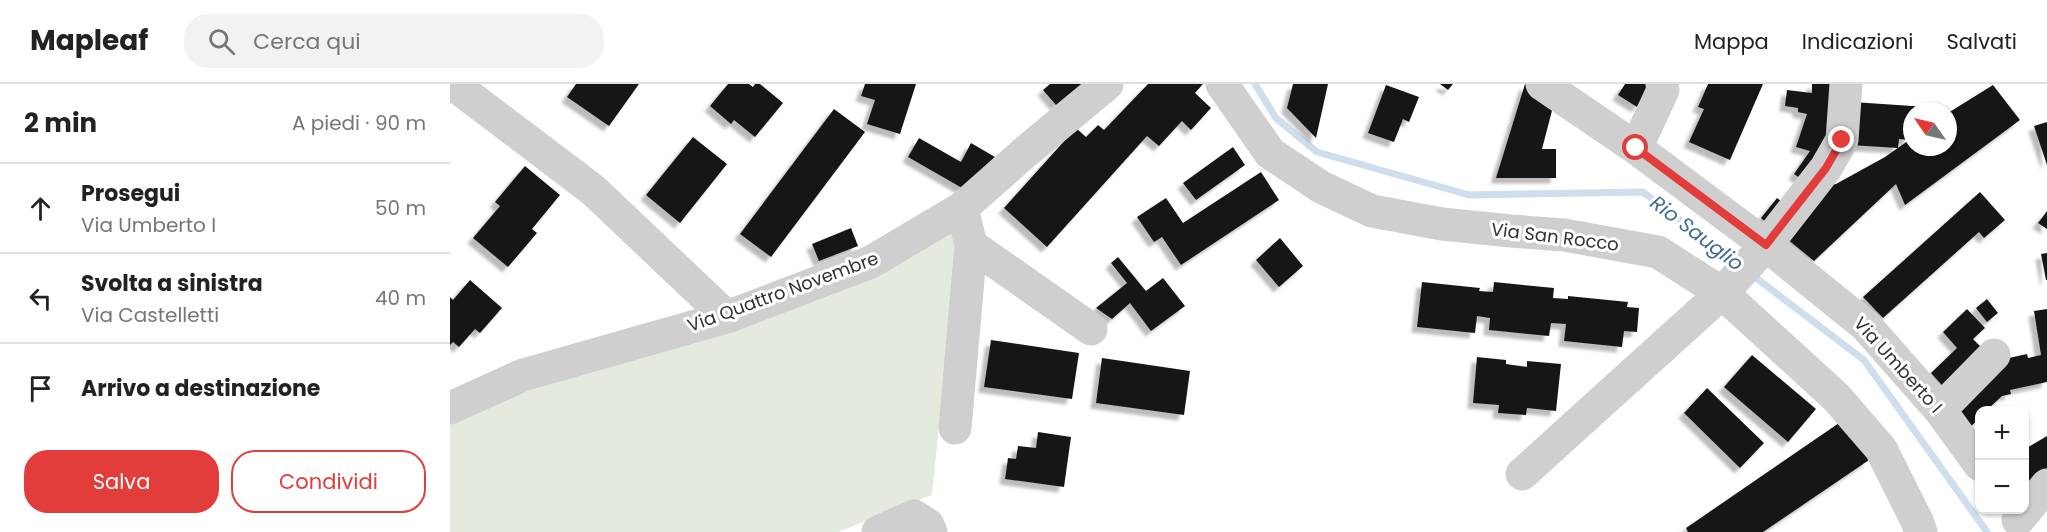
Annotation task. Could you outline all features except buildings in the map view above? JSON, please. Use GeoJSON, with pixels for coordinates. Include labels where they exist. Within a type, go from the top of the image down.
{"type":"FeatureCollection","features":[{"type":"Feature","properties":{"kind":"street"},"geometry":{"type":"LineString","coordinates":[[453,84],[592,190],[727,317]]}},
{"type":"Feature","properties":{"kind":"street","name":"Via Quattro Novembre"},"geometry":{"type":"LineString","coordinates":[[450,408],[523,375],[727,317],[871,262],[962,208],[1107,84]]}},
{"type":"Feature","properties":{"kind":"street","name":"Via San Rocco"},"geometry":{"type":"LineString","coordinates":[[1222,84],[1270,153],[1321,187],[1372,211],[1442,224],[1564,235],[1658,252],[1722,293],[1836,398],[1881,449],[1921,532]]}},
{"type":"Feature","properties":{"kind":"street","name":"Via Umberto I"},"geometry":{"type":"LineString","coordinates":[[1542,84],[1636,148],[1766,245],[1866,326],[1940,410],[1976,460]]}},
{"type":"Feature","properties":{"kind":"street"},"geometry":{"type":"LineString","coordinates":[[1636,148],[1663,90],[1662,84]]}},
{"type":"Feature","properties":{"kind":"street"},"geometry":{"type":"LineString","coordinates":[[1522,474],[1722,293],[1766,245],[1826,168],[1842,140],[1846,84]]}},
{"type":"Feature","properties":{"kind":"street"},"geometry":{"type":"LineString","coordinates":[[955,428],[971,245],[962,208]]}},
{"type":"Feature","properties":{"kind":"street"},"geometry":{"type":"LineString","coordinates":[[971,245],[1091,329]]}},
{"type":"Feature","properties":{"kind":"street"},"geometry":{"type":"LineString","coordinates":[[1940,410],[1994,355]]}},
{"type":"Feature","properties":{"kind":"street"},"geometry":{"type":"LineString","coordinates":[[2019,521],[2047,485]]}},
{"type":"Feature","properties":{"kind":"street"},"geometry":{"type":"LineString","coordinates":[[878,532],[915,516],[928,525],[931,532]]}},
{"type":"Feature","properties":{"kind":"shaded area"},"geometry":{"type":"Polygon","coordinates":[[[959,227],[932,495],[838,532],[450,532],[450,424],[541,383],[959,227]]]}},
{"type":"Feature","properties":{"kind":"waterway","name":"Rio Sauglio"},"geometry":{"type":"LineString","coordinates":[[1255,84],[1276,118],[1317,152],[1469,195],[1643,192],[1737,263]]}},
{"type":"Feature","properties":{"kind":"waterway","name":"Rio Sauglio"},"geometry":{"type":"LineString","coordinates":[[1751,274],[1864,360],[1987,532]]}},
{"type":"Feature","properties":{"kind":"route"},"geometry":{"type":"LineString","coordinates":[[1636,148],[1766,245],[1826,168],[1842,140]]}}]}
